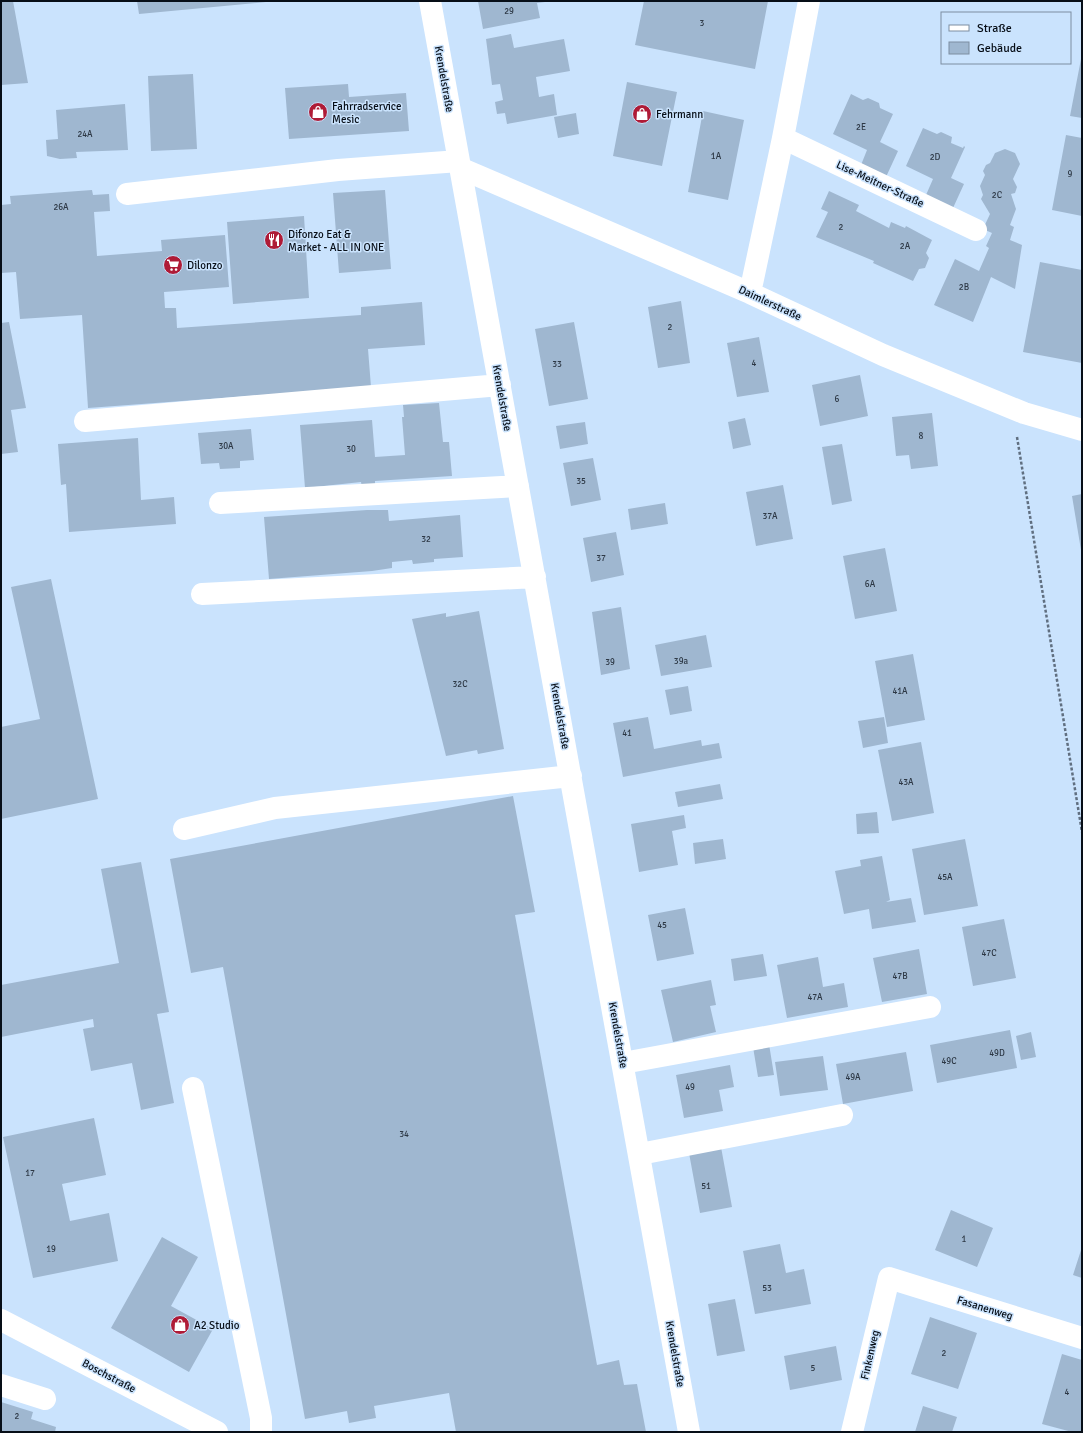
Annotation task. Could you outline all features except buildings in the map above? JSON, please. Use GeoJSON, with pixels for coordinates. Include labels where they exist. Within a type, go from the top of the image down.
{"type":"FeatureCollection","features":[{"type":"Feature","properties":{"kind":"street","name":"Krendelstraße"},"geometry":{"type":"LineString","coordinates":[[430,1],[640,1154],[689,1432]]}},
{"type":"Feature","properties":{"kind":"street"},"geometry":{"type":"LineString","coordinates":[[750,293],[783,138],[809,1]]}},
{"type":"Feature","properties":{"kind":"street","name":"Lise-Meitner-Straße"},"geometry":{"type":"LineString","coordinates":[[783,138],[976,230]]}},
{"type":"Feature","properties":{"kind":"street"},"geometry":{"type":"LineString","coordinates":[[127,194],[338,170],[460,165]]}},
{"type":"Feature","properties":{"kind":"street","name":"Daimlerstraße"},"geometry":{"type":"LineString","coordinates":[[460,165],[750,293],[883,355],[1017,410],[1082,430]]}},
{"type":"Feature","properties":{"kind":"street"},"geometry":{"type":"LineString","coordinates":[[86,420],[500,385]]}},
{"type":"Feature","properties":{"kind":"street"},"geometry":{"type":"LineString","coordinates":[[220,503],[518,486]]}},
{"type":"Feature","properties":{"kind":"street"},"geometry":{"type":"LineString","coordinates":[[202,594],[535,577]]}},
{"type":"Feature","properties":{"kind":"street"},"geometry":{"type":"LineString","coordinates":[[184,829],[275,808],[571,776]]}},
{"type":"Feature","properties":{"kind":"street"},"geometry":{"type":"LineString","coordinates":[[623,1063],[930,1007]]}},
{"type":"Feature","properties":{"kind":"street"},"geometry":{"type":"LineString","coordinates":[[194,1088],[261,1418],[261,1432]]}},
{"type":"Feature","properties":{"kind":"street"},"geometry":{"type":"LineString","coordinates":[[640,1154],[842,1115]]}},
{"type":"Feature","properties":{"kind":"street","name":"Fasanenweg"},"geometry":{"type":"LineString","coordinates":[[889,1278],[1082,1338]]}},
{"type":"Feature","properties":{"kind":"street","name":"Finkenweg"},"geometry":{"type":"LineString","coordinates":[[852,1432],[889,1278]]}},
{"type":"Feature","properties":{"kind":"street","name":"Boschstraße"},"geometry":{"type":"LineString","coordinates":[[1,1320],[217,1432]]}},
{"type":"Feature","properties":{"kind":"street"},"geometry":{"type":"LineString","coordinates":[[1,1385],[45,1399]]}},
{"type":"Feature","properties":{"kind":"path"},"geometry":{"type":"LineString","coordinates":[[1017,438],[1082,832]]}},
{"type":"Feature","properties":{"kind":"place","name":"Fahrradservice Mesic"},"geometry":{"type":"Point","coordinates":[318,112]}},
{"type":"Feature","properties":{"kind":"place","name":"Fehrmann"},"geometry":{"type":"Point","coordinates":[642,114]}},
{"type":"Feature","properties":{"kind":"place","name":"Difonzo Eat & Market - ALL IN ONE"},"geometry":{"type":"Point","coordinates":[274,240]}},
{"type":"Feature","properties":{"kind":"place","name":"Dilonzo"},"geometry":{"type":"Point","coordinates":[173,265]}},
{"type":"Feature","properties":{"kind":"place","name":"A2 Studio"},"geometry":{"type":"Point","coordinates":[180,1325]}}]}
